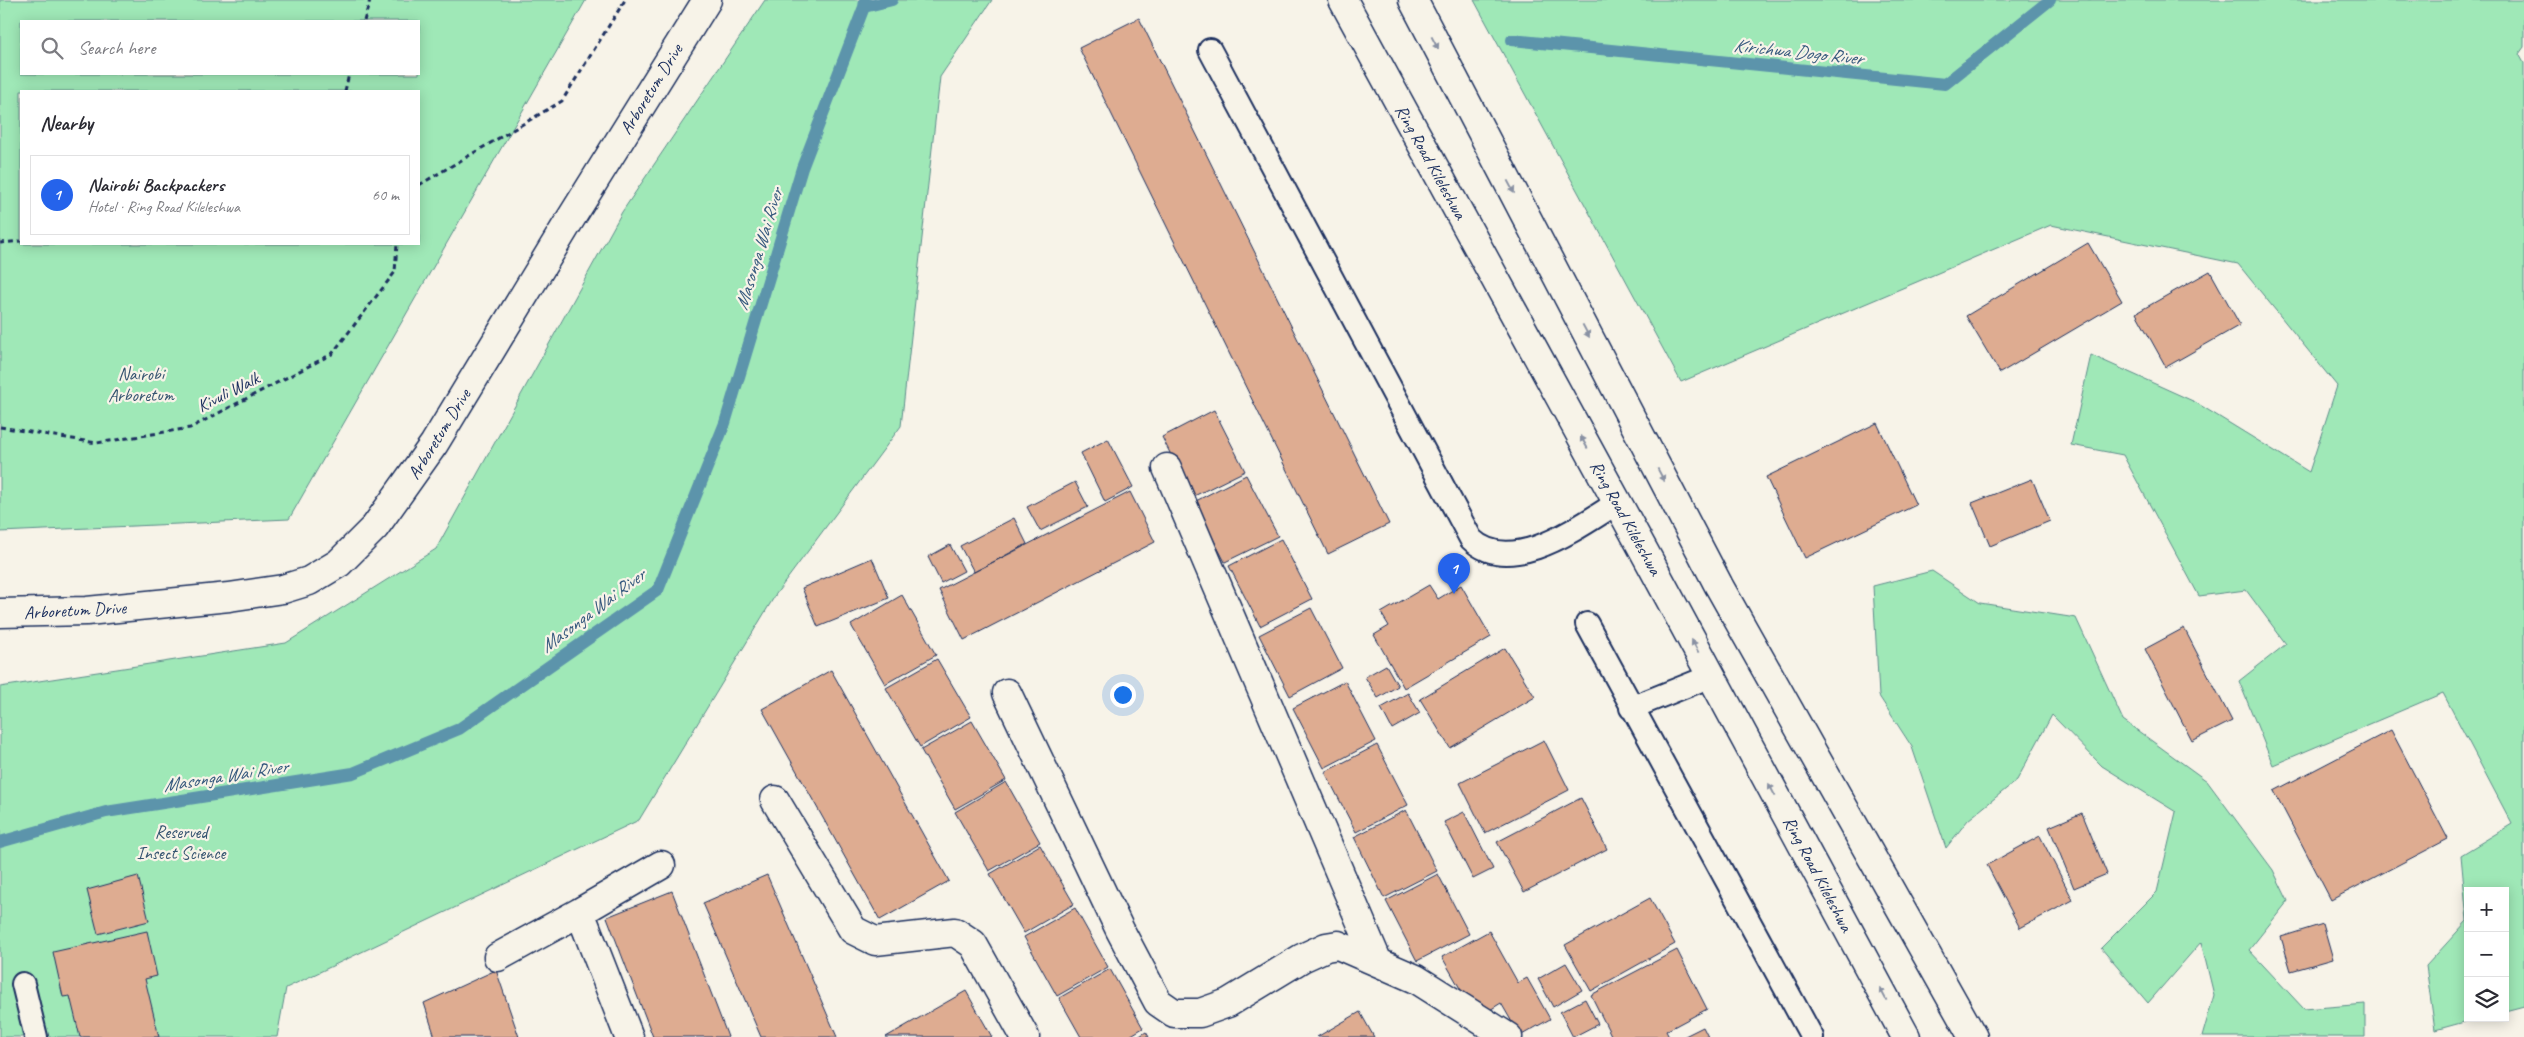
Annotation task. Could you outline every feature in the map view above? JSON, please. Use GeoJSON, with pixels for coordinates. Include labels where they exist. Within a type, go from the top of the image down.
{"type":"FeatureCollection","features":[{"type":"Feature","properties":{"kind":"street","name":"Arboretum Drive"},"geometry":{"type":"LineString","coordinates":[[0,613],[87,611],[230,597],[283,589],[310,581],[339,563],[375,527],[434,444],[568,223],[707,0]]}},
{"type":"Feature","properties":{"kind":"street","name":"Ring Road Kileleshwa"},"geometry":{"type":"LineString","coordinates":[[1342,0],[1618,503],[1906,1037]]}},
{"type":"Feature","properties":{"kind":"street"},"geometry":{"type":"LineString","coordinates":[[1413,0],[1719,586],[1973,1037]]}},
{"type":"Feature","properties":{"kind":"street"},"geometry":{"type":"LineString","coordinates":[[1167,468],[1377,960]]}},
{"type":"Feature","properties":{"kind":"street"},"geometry":{"type":"LineString","coordinates":[[1006,692],[1120,930],[1158,1002],[1174,1013],[1200,1013],[1228,1003],[1302,958],[1326,947],[1338,945],[1377,960],[1416,979],[1508,1037]]}},
{"type":"Feature","properties":{"kind":"street"},"geometry":{"type":"LineString","coordinates":[[775,800],[853,930],[875,941],[955,932],[973,944],[1025,1037]]}},
{"type":"Feature","properties":{"kind":"street"},"geometry":{"type":"LineString","coordinates":[[498,958],[661,866]]}},
{"type":"Feature","properties":{"kind":"street"},"geometry":{"type":"LineString","coordinates":[[580,912],[628,1037]]}},
{"type":"Feature","properties":{"kind":"lane"},"geometry":{"type":"LineString","coordinates":[[1210,50],[1471,539],[1487,550],[1504,552],[1526,551],[1543,546],[1618,503]]}},
{"type":"Feature","properties":{"kind":"lane"},"geometry":{"type":"LineString","coordinates":[[1587,624],[1631,708],[1812,1037]]}},
{"type":"Feature","properties":{"kind":"lane"},"geometry":{"type":"LineString","coordinates":[[1631,708],[1711,676]]}},
{"type":"Feature","properties":{"kind":"lane"},"geometry":{"type":"LineString","coordinates":[[23,984],[36,1037]]}},
{"type":"Feature","properties":{"kind":"path"},"geometry":{"type":"LineString","coordinates":[[364,20],[370,0]]}},
{"type":"Feature","properties":{"kind":"path"},"geometry":{"type":"LineString","coordinates":[[420,184],[562,101],[625,0]]}},
{"type":"Feature","properties":{"kind":"path"},"geometry":{"type":"LineString","coordinates":[[345,90],[349,75]]}},
{"type":"Feature","properties":{"kind":"path"},"geometry":{"type":"LineString","coordinates":[[0,243],[20,241]]}},
{"type":"Feature","properties":{"kind":"path","name":"Kivuli Walk"},"geometry":{"type":"LineString","coordinates":[[0,426],[97,442],[190,428],[332,354],[395,272],[396,245]]}},
{"type":"Feature","properties":{"kind":"green space","name":"Nairobi Arboretum"},"geometry":{"type":"Polygon","coordinates":[[[0,0],[586,0],[289,519],[0,532],[0,0]]]}},
{"type":"Feature","properties":{"kind":"green space","name":"Reserved Insect Science"},"geometry":{"type":"Polygon","coordinates":[[[765,0],[992,0],[940,77],[901,426],[776,594],[639,820],[286,988],[277,1037],[0,1037],[0,687],[286,643],[436,549],[622,212],[765,0]]]}},
{"type":"Feature","properties":{"kind":"green space"},"geometry":{"type":"Polygon","coordinates":[[[1474,0],[2524,0],[2524,47],[2519,54],[2524,63],[2524,1006],[2509,1010],[2509,887],[2464,888],[2461,855],[2512,824],[2443,693],[2273,765],[2239,681],[2286,644],[2246,590],[2199,596],[2123,455],[2071,445],[2091,355],[2195,402],[2309,472],[2337,386],[2238,264],[2051,225],[1681,382],[1474,0]]]}},
{"type":"Feature","properties":{"kind":"green space"},"geometry":{"type":"Polygon","coordinates":[[[1932,571],[1980,603],[2076,618],[2123,720],[2207,781],[2273,870],[2288,901],[2249,950],[2304,1009],[2365,1004],[2365,1037],[2202,1037],[2214,995],[2201,942],[2148,1003],[2101,948],[2157,892],[2176,812],[2102,766],[2052,715],[2017,780],[1968,820],[1946,848],[1912,747],[1879,696],[1873,586],[1932,571]]]}},
{"type":"Feature","properties":{"kind":"green space"},"geometry":{"type":"Polygon","coordinates":[[[2464,924],[2464,1022],[2435,1030],[2426,966],[2464,924]]]}},
{"type":"Feature","properties":{"kind":"building"},"geometry":{"type":"Polygon","coordinates":[[[1139,18],[1389,524],[1328,554],[1079,48],[1139,18]]]}},
{"type":"Feature","properties":{"kind":"building"},"geometry":{"type":"Polygon","coordinates":[[[2088,243],[2122,301],[2000,373],[1966,316],[2088,243]]]}},
{"type":"Feature","properties":{"kind":"building"},"geometry":{"type":"Polygon","coordinates":[[[2210,271],[2240,325],[2166,367],[2136,313],[2210,271]]]}},
{"type":"Feature","properties":{"kind":"building"},"geometry":{"type":"Polygon","coordinates":[[[1214,410],[1245,471],[1192,497],[1162,437],[1214,410]]]}},
{"type":"Feature","properties":{"kind":"building"},"geometry":{"type":"Polygon","coordinates":[[[1877,423],[1916,505],[1805,558],[1766,477],[1877,423]]]}},
{"type":"Feature","properties":{"kind":"building"},"geometry":{"type":"Polygon","coordinates":[[[1108,439],[1133,487],[1105,502],[1081,453],[1108,439]]]}},
{"type":"Feature","properties":{"kind":"building"},"geometry":{"type":"Polygon","coordinates":[[[1246,475],[1278,536],[1225,562],[1194,502],[1246,475]]]}},
{"type":"Feature","properties":{"kind":"building"},"geometry":{"type":"Polygon","coordinates":[[[2032,479],[2050,521],[1990,546],[1972,503],[2032,479]]]}},
{"type":"Feature","properties":{"kind":"building"},"geometry":{"type":"Polygon","coordinates":[[[1075,482],[1088,507],[1040,531],[1027,507],[1075,482]]]}},
{"type":"Feature","properties":{"kind":"building"},"geometry":{"type":"Polygon","coordinates":[[[1130,492],[1155,542],[964,640],[939,590],[1130,492]]]}},
{"type":"Feature","properties":{"kind":"building"},"geometry":{"type":"Polygon","coordinates":[[[1014,518],[1027,544],[974,572],[960,546],[1014,518]]]}},
{"type":"Feature","properties":{"kind":"building"},"geometry":{"type":"Polygon","coordinates":[[[1281,539],[1312,599],[1260,626],[1229,566],[1281,539]]]}},
{"type":"Feature","properties":{"kind":"building"},"geometry":{"type":"Polygon","coordinates":[[[950,545],[964,571],[941,583],[928,557],[950,545]]]}},
{"type":"Feature","properties":{"kind":"building"},"geometry":{"type":"Polygon","coordinates":[[[872,558],[889,598],[818,627],[802,588],[872,558]]]}},
{"type":"Feature","properties":{"kind":"building"},"geometry":{"type":"Polygon","coordinates":[[[1429,585],[1438,599],[1461,585],[1491,637],[1404,688],[1374,635],[1389,626],[1381,613],[1429,585]]]}},
{"type":"Feature","properties":{"kind":"building"},"geometry":{"type":"Polygon","coordinates":[[[902,595],[936,655],[885,684],[851,625],[902,595]]]}},
{"type":"Feature","properties":{"kind":"building"},"geometry":{"type":"Polygon","coordinates":[[[1311,608],[1342,668],[1290,696],[1259,635],[1311,608]]]}},
{"type":"Feature","properties":{"kind":"building"},"geometry":{"type":"Polygon","coordinates":[[[2184,628],[2232,721],[2192,741],[2145,649],[2184,628]]]}},
{"type":"Feature","properties":{"kind":"building"},"geometry":{"type":"Polygon","coordinates":[[[1505,648],[1535,697],[1450,748],[1420,699],[1505,648]]]}},
{"type":"Feature","properties":{"kind":"building"},"geometry":{"type":"Polygon","coordinates":[[[937,659],[971,717],[920,747],[886,688],[937,659]]]}},
{"type":"Feature","properties":{"kind":"building"},"geometry":{"type":"Polygon","coordinates":[[[1386,665],[1398,686],[1378,698],[1365,677],[1386,665]]]}},
{"type":"Feature","properties":{"kind":"building"},"geometry":{"type":"Polygon","coordinates":[[[831,670],[949,881],[880,920],[762,709],[831,670]]]}},
{"type":"Feature","properties":{"kind":"building"},"geometry":{"type":"Polygon","coordinates":[[[1345,681],[1376,741],[1324,768],[1293,708],[1345,681]]]}},
{"type":"Feature","properties":{"kind":"building"},"geometry":{"type":"Polygon","coordinates":[[[1408,693],[1420,713],[1392,729],[1381,708],[1408,693]]]}},
{"type":"Feature","properties":{"kind":"building"},"geometry":{"type":"Polygon","coordinates":[[[972,721],[1006,780],[955,809],[921,750],[972,721]]]}},
{"type":"Feature","properties":{"kind":"building"},"geometry":{"type":"Polygon","coordinates":[[[2391,730],[2448,839],[2331,900],[2274,791],[2391,730]]]}},
{"type":"Feature","properties":{"kind":"building"},"geometry":{"type":"Polygon","coordinates":[[[1544,740],[1569,790],[1485,833],[1460,783],[1544,740]]]}},
{"type":"Feature","properties":{"kind":"building"},"geometry":{"type":"Polygon","coordinates":[[[1377,745],[1408,805],[1356,832],[1325,772],[1377,745]]]}},
{"type":"Feature","properties":{"kind":"building"},"geometry":{"type":"Polygon","coordinates":[[[1006,782],[1040,842],[989,871],[955,812],[1006,782]]]}},
{"type":"Feature","properties":{"kind":"building"},"geometry":{"type":"Polygon","coordinates":[[[1581,798],[1607,849],[1524,892],[1497,842],[1581,798]]]}},
{"type":"Feature","properties":{"kind":"building"},"geometry":{"type":"Polygon","coordinates":[[[1406,810],[1437,871],[1384,898],[1354,837],[1406,810]]]}},
{"type":"Feature","properties":{"kind":"building"},"geometry":{"type":"Polygon","coordinates":[[[1464,812],[1493,869],[1473,879],[1444,822],[1464,812]]]}},
{"type":"Feature","properties":{"kind":"building"},"geometry":{"type":"Polygon","coordinates":[[[2082,813],[2107,874],[2074,888],[2049,827],[2082,813]]]}},
{"type":"Feature","properties":{"kind":"building"},"geometry":{"type":"Polygon","coordinates":[[[2040,836],[2073,900],[2020,928],[1987,865],[2040,836]]]}},
{"type":"Feature","properties":{"kind":"building"},"geometry":{"type":"Polygon","coordinates":[[[1040,845],[1074,904],[1024,933],[990,874],[1040,845]]]}},
{"type":"Feature","properties":{"kind":"building"},"geometry":{"type":"Polygon","coordinates":[[[1438,874],[1469,934],[1417,961],[1386,901],[1438,874]]]}},
{"type":"Feature","properties":{"kind":"building"},"geometry":{"type":"Polygon","coordinates":[[[767,875],[837,1037],[761,1037],[703,903],[767,875]]]}},
{"type":"Feature","properties":{"kind":"building"},"geometry":{"type":"Polygon","coordinates":[[[138,876],[149,921],[98,934],[87,890],[138,876]]]}},
{"type":"Feature","properties":{"kind":"building"},"geometry":{"type":"Polygon","coordinates":[[[672,891],[728,1037],[653,1037],[607,917],[672,891]]]}},
{"type":"Feature","properties":{"kind":"building"},"geometry":{"type":"Polygon","coordinates":[[[1650,898],[1675,944],[1591,991],[1565,945],[1650,898]]]}},
{"type":"Feature","properties":{"kind":"building"},"geometry":{"type":"Polygon","coordinates":[[[1075,908],[1108,967],[1057,996],[1024,937],[1075,908]]]}},
{"type":"Feature","properties":{"kind":"building"},"geometry":{"type":"Polygon","coordinates":[[[2323,924],[2333,959],[2291,971],[2281,937],[2323,924]]]}},
{"type":"Feature","properties":{"kind":"building"},"geometry":{"type":"Polygon","coordinates":[[[147,931],[157,976],[145,979],[159,1037],[80,1037],[70,996],[63,997],[53,952],[147,931]]]}},
{"type":"Feature","properties":{"kind":"building"},"geometry":{"type":"Polygon","coordinates":[[[1489,931],[1518,983],[1527,978],[1550,1019],[1520,1036],[1501,1003],[1477,1018],[1442,957],[1489,931]]]}},
{"type":"Feature","properties":{"kind":"building"},"geometry":{"type":"Polygon","coordinates":[[[1677,950],[1707,1009],[1666,1031],[1669,1037],[1612,1037],[1591,995],[1677,950]]]}},
{"type":"Feature","properties":{"kind":"building"},"geometry":{"type":"Polygon","coordinates":[[[1566,963],[1582,990],[1553,1007],[1538,979],[1566,963]]]}},
{"type":"Feature","properties":{"kind":"building"},"geometry":{"type":"Polygon","coordinates":[[[1110,969],[1143,1028],[1128,1037],[1081,1037],[1059,998],[1110,969]]]}},
{"type":"Feature","properties":{"kind":"building"},"geometry":{"type":"Polygon","coordinates":[[[496,970],[519,1037],[435,1037],[424,1003],[496,970]]]}},
{"type":"Feature","properties":{"kind":"building"},"geometry":{"type":"Polygon","coordinates":[[[966,991],[992,1037],[886,1037],[966,991]]]}},
{"type":"Feature","properties":{"kind":"building"},"geometry":{"type":"Polygon","coordinates":[[[1585,999],[1598,1024],[1573,1037],[1560,1012],[1585,999]]]}},
{"type":"Feature","properties":{"kind":"building"},"geometry":{"type":"Polygon","coordinates":[[[1360,1012],[1374,1037],[1317,1037],[1360,1012]]]}},
{"type":"Feature","properties":{"kind":"building"},"geometry":{"type":"Polygon","coordinates":[[[1703,1027],[1708,1037],[1683,1037],[1703,1027]]]}},
{"type":"Feature","properties":{"kind":"building"},"geometry":{"type":"Polygon","coordinates":[[[1146,1032],[1149,1037],[1138,1037],[1146,1032]]]}},
{"type":"Feature","properties":{"kind":"waterway","name":"Masonga Wai River"},"geometry":{"type":"LineString","coordinates":[[0,842],[106,812],[353,773],[459,729],[658,590],[725,423],[802,168],[864,7],[865,0]]}},
{"type":"Feature","properties":{"kind":"waterway","name":"Kirichwa Dogo River"},"geometry":{"type":"LineString","coordinates":[[864,7],[892,0]]}},
{"type":"Feature","properties":{"kind":"waterway","name":"Kirichwa Dogo River"},"geometry":{"type":"LineString","coordinates":[[1512,40],[1945,84],[2050,0]]}},
{"type":"Feature","properties":{"kind":"place","name":"Nairobi Backpackers"},"geometry":{"type":"Point","coordinates":[1454,594]}}]}
